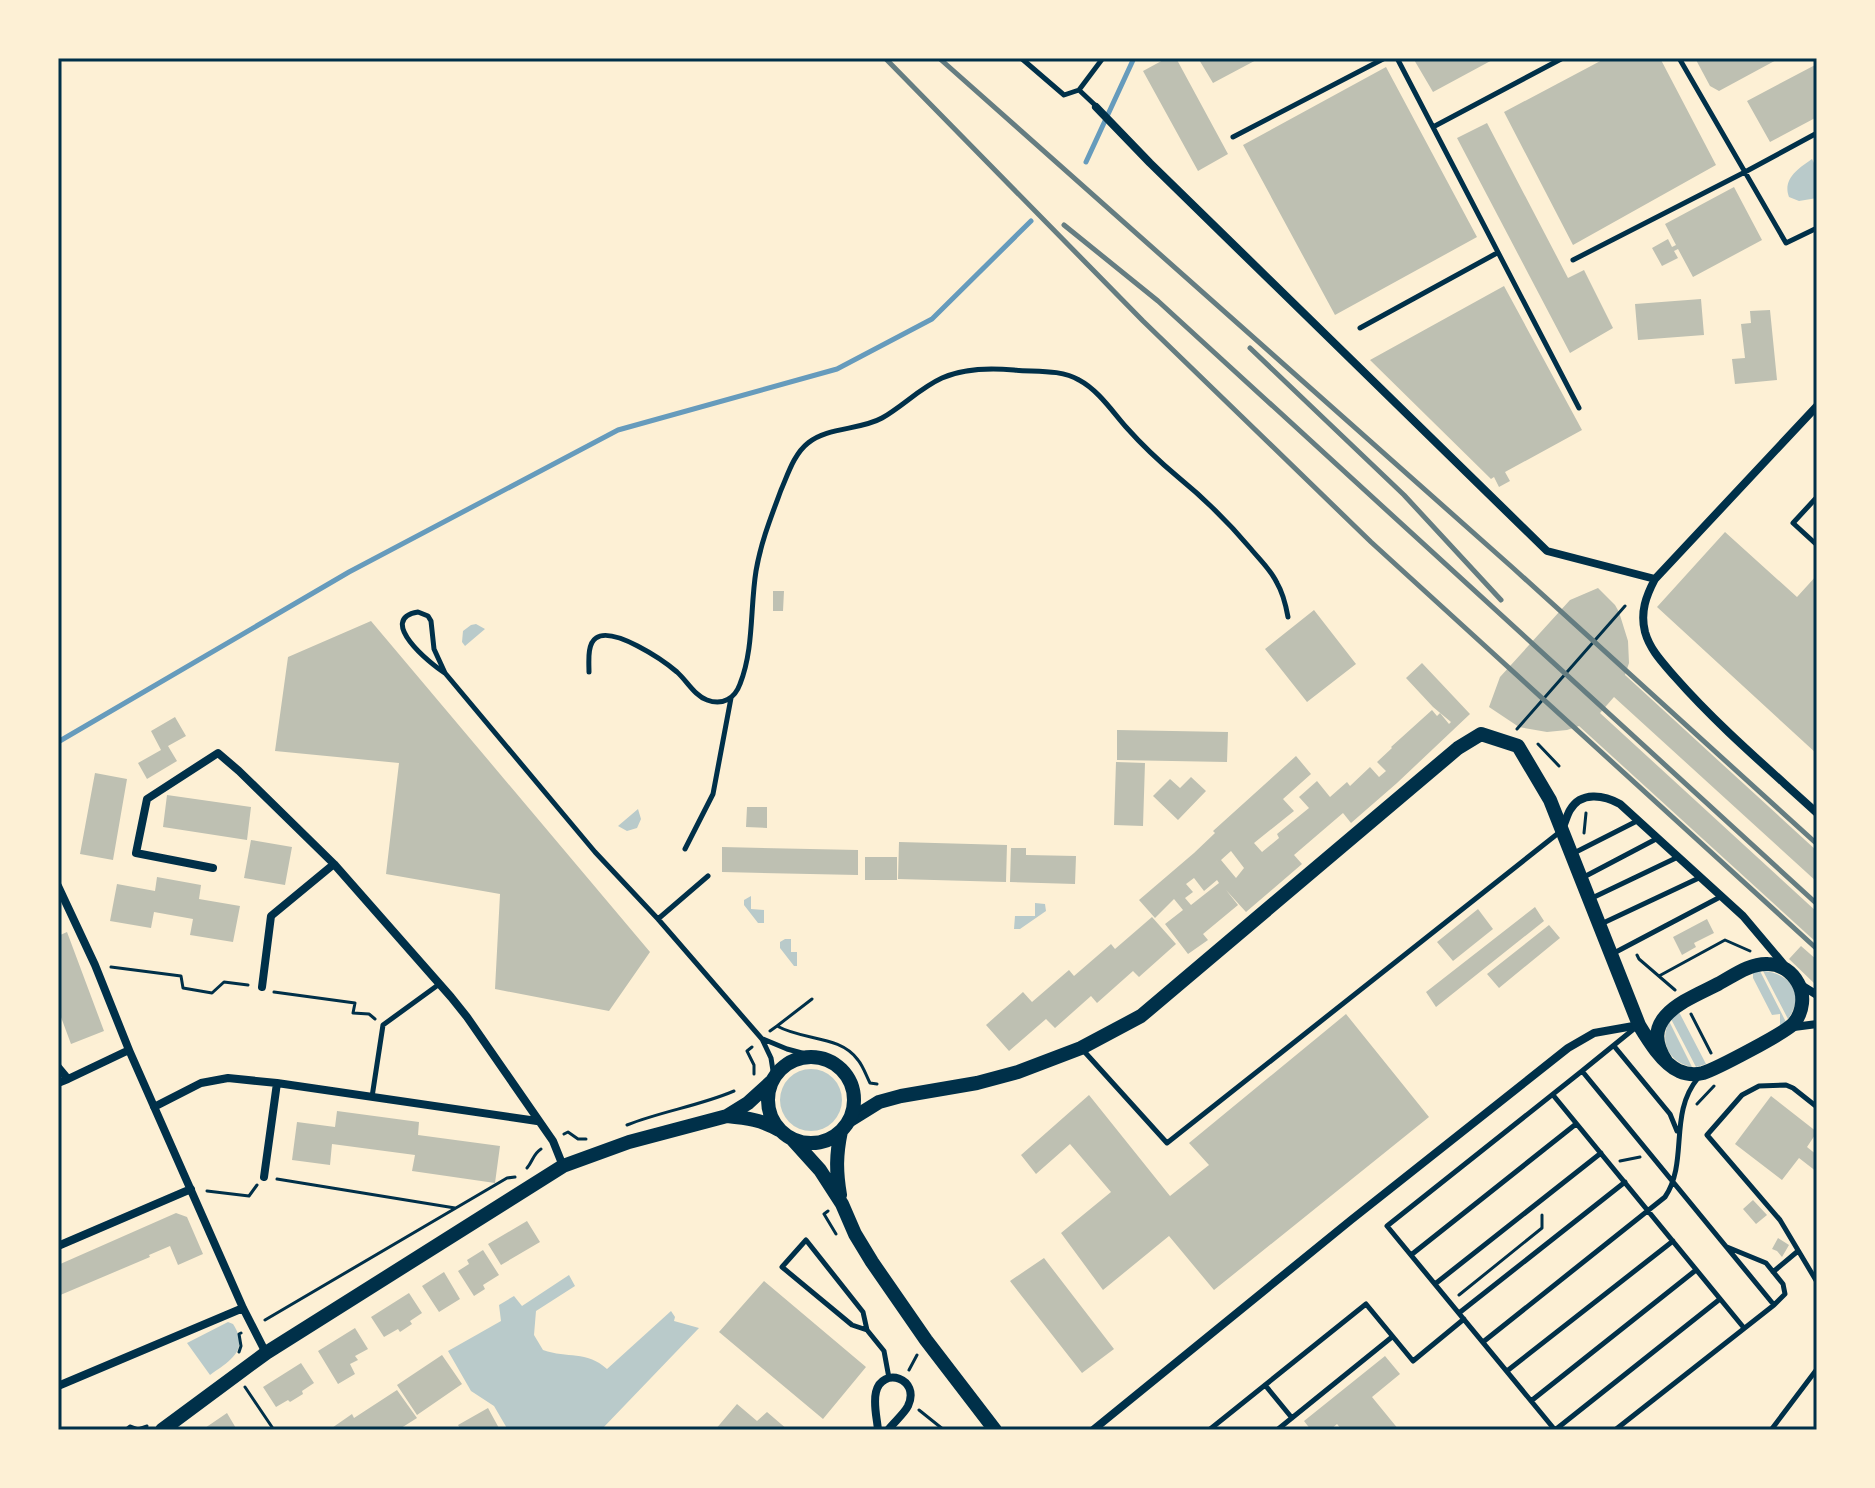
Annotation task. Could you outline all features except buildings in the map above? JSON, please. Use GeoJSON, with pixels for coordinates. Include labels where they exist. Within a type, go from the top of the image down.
{"type":"FeatureCollection","features":[{"type":"Feature","properties":{"kind":"street"},"geometry":{"type":"LineString","coordinates":[[1098,109],[1547,551],[1655,579]]}},
{"type":"Feature","properties":{"kind":"street"},"geometry":{"type":"LineString","coordinates":[[1817,406],[1655,579],[1645,598],[1643,615],[1652,651],[1704,708],[1817,813]]}},
{"type":"Feature","properties":{"kind":"street"},"geometry":{"type":"LineString","coordinates":[[727,1116],[751,1118],[805,1143],[818,1143],[831,1139],[879,1102],[977,1083],[1018,1072],[1081,1048],[1141,1016],[1458,748],[1481,734],[1518,746],[1550,800],[1639,1025],[1666,1061],[1679,1071],[1703,1073],[1790,1028],[1817,1024]]}},
{"type":"Feature","properties":{"kind":"street"},"geometry":{"type":"LineString","coordinates":[[213,868],[136,853],[147,799],[218,753],[334,864],[467,1017],[553,1141],[563,1166]]}},
{"type":"Feature","properties":{"kind":"street"},"geometry":{"type":"LineString","coordinates":[[1562,830],[1571,807],[1588,797],[1608,797],[1620,804],[1723,896],[1796,980],[1803,999],[1790,1028]]}},
{"type":"Feature","properties":{"kind":"street"},"geometry":{"type":"LineString","coordinates":[[262,987],[271,916],[334,864]]}},
{"type":"Feature","properties":{"kind":"street"},"geometry":{"type":"LineString","coordinates":[[58,886],[243,1308],[266,1353]]}},
{"type":"Feature","properties":{"kind":"street"},"geometry":{"type":"LineString","coordinates":[[1093,1430],[1568,1048],[1594,1033],[1639,1025],[1757,965],[1773,964],[1788,971],[1817,995]]}},
{"type":"Feature","properties":{"kind":"street"},"geometry":{"type":"LineString","coordinates":[[1666,1061],[1659,1046],[1658,1030],[1665,1015],[1682,1002]]}},
{"type":"Feature","properties":{"kind":"street"},"geometry":{"type":"LineString","coordinates":[[58,1083],[129,1050]]}},
{"type":"Feature","properties":{"kind":"street"},"geometry":{"type":"LineString","coordinates":[[842,1204],[836,1152],[854,1108],[851,1084],[845,1073],[825,1058],[801,1057],[778,1071],[773,1080],[768,1095],[768,1108],[773,1121],[815,1163],[842,1204],[872,1262],[926,1340],[995,1430]]}},
{"type":"Feature","properties":{"kind":"street"},"geometry":{"type":"LineString","coordinates":[[58,1067],[68,1079]]}},
{"type":"Feature","properties":{"kind":"street"},"geometry":{"type":"LineString","coordinates":[[154,1107],[201,1083],[228,1078],[537,1121]]}},
{"type":"Feature","properties":{"kind":"street"},"geometry":{"type":"LineString","coordinates":[[159,1424],[236,1366],[266,1353],[563,1166],[629,1142],[727,1116],[748,1103],[773,1080]]}},
{"type":"Feature","properties":{"kind":"street"},"geometry":{"type":"LineString","coordinates":[[264,1177],[277,1083]]}},
{"type":"Feature","properties":{"kind":"street"},"geometry":{"type":"LineString","coordinates":[[58,1246],[191,1189]]}},
{"type":"Feature","properties":{"kind":"street"},"geometry":{"type":"LineString","coordinates":[[58,1386],[243,1308]]}},
{"type":"Feature","properties":{"kind":"street"},"geometry":{"type":"LineString","coordinates":[[878,1430],[876,1391],[889,1378],[904,1380],[911,1392],[910,1402],[888,1430]]}},
{"type":"Feature","properties":{"kind":"lane"},"geometry":{"type":"LineString","coordinates":[[1021,58],[1064,95],[1079,90],[1103,58]]}},
{"type":"Feature","properties":{"kind":"lane"},"geometry":{"type":"LineString","coordinates":[[1233,137],[1385,58]]}},
{"type":"Feature","properties":{"kind":"lane"},"geometry":{"type":"LineString","coordinates":[[1397,58],[1579,408]]}},
{"type":"Feature","properties":{"kind":"lane"},"geometry":{"type":"LineString","coordinates":[[1433,127],[1563,58]]}},
{"type":"Feature","properties":{"kind":"lane"},"geometry":{"type":"LineString","coordinates":[[1679,58],[1786,243],[1817,228]]}},
{"type":"Feature","properties":{"kind":"lane"},"geometry":{"type":"LineString","coordinates":[[1079,90],[1098,109]]}},
{"type":"Feature","properties":{"kind":"lane"},"geometry":{"type":"LineString","coordinates":[[1573,260],[1817,133]]}},
{"type":"Feature","properties":{"kind":"lane"},"geometry":{"type":"LineString","coordinates":[[1360,328],[1497,253]]}},
{"type":"Feature","properties":{"kind":"lane"},"geometry":{"type":"LineString","coordinates":[[589,672],[593,640],[608,636],[635,644],[675,670],[699,696],[721,703],[731,698],[745,673],[756,572],[764,535],[794,460],[808,443],[821,436],[880,419],[926,387],[956,372],[999,369],[1065,374],[1079,380],[1158,460],[1234,529],[1279,584],[1288,617]]}},
{"type":"Feature","properties":{"kind":"lane"},"geometry":{"type":"LineString","coordinates":[[1817,497],[1793,523],[1817,545]]}},
{"type":"Feature","properties":{"kind":"lane"},"geometry":{"type":"LineString","coordinates":[[445,673],[408,639],[402,627],[406,616],[418,612],[428,616],[434,649],[445,673],[595,852],[762,1039],[771,1058],[773,1080]]}},
{"type":"Feature","properties":{"kind":"lane"},"geometry":{"type":"LineString","coordinates":[[685,849],[713,794],[731,698]]}},
{"type":"Feature","properties":{"kind":"lane"},"geometry":{"type":"LineString","coordinates":[[1572,854],[1638,820]]}},
{"type":"Feature","properties":{"kind":"lane"},"geometry":{"type":"LineString","coordinates":[[1081,1048],[1167,1143],[1562,830]]}},
{"type":"Feature","properties":{"kind":"lane"},"geometry":{"type":"LineString","coordinates":[[1581,878],[1658,838]]}},
{"type":"Feature","properties":{"kind":"lane"},"geometry":{"type":"LineString","coordinates":[[1590,899],[1679,856]]}},
{"type":"Feature","properties":{"kind":"lane"},"geometry":{"type":"LineString","coordinates":[[658,919],[708,876]]}},
{"type":"Feature","properties":{"kind":"lane"},"geometry":{"type":"LineString","coordinates":[[1600,924],[1701,876]]}},
{"type":"Feature","properties":{"kind":"lane"},"geometry":{"type":"LineString","coordinates":[[1612,954],[1723,896]]}},
{"type":"Feature","properties":{"kind":"lane"},"geometry":{"type":"LineString","coordinates":[[372,1097],[383,1025],[438,985]]}},
{"type":"Feature","properties":{"kind":"lane"},"geometry":{"type":"LineString","coordinates":[[1639,1025],[1387,1226],[1555,1430],[1720,1299]]}},
{"type":"Feature","properties":{"kind":"lane"},"geometry":{"type":"LineString","coordinates":[[762,1039],[813,1056]]}},
{"type":"Feature","properties":{"kind":"lane"},"geometry":{"type":"LineString","coordinates":[[1614,1046],[1670,1114],[1678,1140]]}},
{"type":"Feature","properties":{"kind":"lane"},"geometry":{"type":"LineString","coordinates":[[1582,1071],[1774,1305]]}},
{"type":"Feature","properties":{"kind":"lane"},"geometry":{"type":"LineString","coordinates":[[1483,1342],[1665,1197],[1673,1182],[1684,1100],[1703,1073]]}},
{"type":"Feature","properties":{"kind":"lane"},"geometry":{"type":"LineString","coordinates":[[1817,1107],[1786,1085],[1759,1086],[1742,1095],[1707,1135],[1780,1220],[1817,1282]]}},
{"type":"Feature","properties":{"kind":"lane"},"geometry":{"type":"LineString","coordinates":[[1553,1095],[1744,1328]]}},
{"type":"Feature","properties":{"kind":"lane"},"geometry":{"type":"LineString","coordinates":[[1411,1255],[1577,1124]]}},
{"type":"Feature","properties":{"kind":"lane"},"geometry":{"type":"LineString","coordinates":[[1435,1284],[1601,1153]]}},
{"type":"Feature","properties":{"kind":"lane"},"geometry":{"type":"LineString","coordinates":[[1459,1313],[1625,1182]]}},
{"type":"Feature","properties":{"kind":"lane"},"geometry":{"type":"LineString","coordinates":[[867,1330],[852,1325],[782,1267],[806,1240],[863,1312],[867,1330],[884,1351],[889,1378]]}},
{"type":"Feature","properties":{"kind":"lane"},"geometry":{"type":"LineString","coordinates":[[1507,1372],[1673,1241]]}},
{"type":"Feature","properties":{"kind":"lane"},"geometry":{"type":"LineString","coordinates":[[1615,1430],[1785,1294],[1773,1272],[1760,1259],[1726,1246]]}},
{"type":"Feature","properties":{"kind":"lane"},"geometry":{"type":"LineString","coordinates":[[1773,1272],[1798,1251]]}},
{"type":"Feature","properties":{"kind":"lane"},"geometry":{"type":"LineString","coordinates":[[1531,1401],[1696,1270]]}},
{"type":"Feature","properties":{"kind":"lane"},"geometry":{"type":"LineString","coordinates":[[1209,1430],[1366,1304],[1413,1361],[1464,1319]]}},
{"type":"Feature","properties":{"kind":"lane"},"geometry":{"type":"LineString","coordinates":[[1277,1430],[1392,1337]]}},
{"type":"Feature","properties":{"kind":"lane"},"geometry":{"type":"LineString","coordinates":[[1771,1430],[1817,1369]]}},
{"type":"Feature","properties":{"kind":"lane"},"geometry":{"type":"LineString","coordinates":[[1265,1385],[1292,1418]]}},
{"type":"Feature","properties":{"kind":"path"},"geometry":{"type":"LineString","coordinates":[[1519,727],[1625,606]]}},
{"type":"Feature","properties":{"kind":"path"},"geometry":{"type":"LineString","coordinates":[[1535,742],[1559,766]]}},
{"type":"Feature","properties":{"kind":"path"},"geometry":{"type":"LineString","coordinates":[[1585,808],[1585,837]]}},
{"type":"Feature","properties":{"kind":"path"},"geometry":{"type":"LineString","coordinates":[[1659,976],[1725,940],[1753,952],[1765,942]]}},
{"type":"Feature","properties":{"kind":"path"},"geometry":{"type":"LineString","coordinates":[[1637,953],[1639,959],[1682,1002],[1715,1060]]}},
{"type":"Feature","properties":{"kind":"path"},"geometry":{"type":"LineString","coordinates":[[95,965],[181,976],[183,988],[212,993],[224,982],[355,1003],[353,1013],[369,1014],[383,1025]]}},
{"type":"Feature","properties":{"kind":"path"},"geometry":{"type":"LineString","coordinates":[[752,1079],[754,1065],[747,1051],[812,999]]}},
{"type":"Feature","properties":{"kind":"path"},"geometry":{"type":"LineString","coordinates":[[777,1026],[796,1035],[843,1046],[859,1060],[870,1083],[878,1084]]}},
{"type":"Feature","properties":{"kind":"path"},"geometry":{"type":"LineString","coordinates":[[1694,1107],[1713,1087]]}},
{"type":"Feature","properties":{"kind":"path"},"geometry":{"type":"LineString","coordinates":[[626,1125],[710,1101],[742,1088]]}},
{"type":"Feature","properties":{"kind":"path"},"geometry":{"type":"LineString","coordinates":[[568,1132],[578,1139],[594,1137]]}},
{"type":"Feature","properties":{"kind":"path"},"geometry":{"type":"LineString","coordinates":[[525,1170],[535,1153]]}},
{"type":"Feature","properties":{"kind":"path"},"geometry":{"type":"LineString","coordinates":[[1610,1165],[1649,1153]]}},
{"type":"Feature","properties":{"kind":"path"},"geometry":{"type":"LineString","coordinates":[[191,1189],[249,1196],[264,1177],[491,1211]]}},
{"type":"Feature","properties":{"kind":"path"},"geometry":{"type":"LineString","coordinates":[[274,1430],[236,1366],[241,1346],[239,1334],[507,1178],[516,1177]]}},
{"type":"Feature","properties":{"kind":"path"},"geometry":{"type":"LineString","coordinates":[[1450,1303],[1542,1228],[1541,1216]]}},
{"type":"Feature","properties":{"kind":"path"},"geometry":{"type":"LineString","coordinates":[[904,1380],[926,1340]]}},
{"type":"Feature","properties":{"kind":"path"},"geometry":{"type":"LineString","coordinates":[[910,1402],[944,1430]]}},
{"type":"Feature","properties":{"kind":"path"},"geometry":{"type":"LineString","coordinates":[[125,1430],[130,1426],[144,1428],[159,1424]]}},
{"type":"Feature","properties":{"kind":"shaded area"},"geometry":{"type":"Polygon","coordinates":[[[1812,159],[1817,169],[1817,198],[1799,201],[1789,197],[1790,179],[1812,159]]]}},
{"type":"Feature","properties":{"kind":"shaded area"},"geometry":{"type":"Polygon","coordinates":[[[476,624],[485,629],[465,646],[462,642],[463,631],[476,624]]]}},
{"type":"Feature","properties":{"kind":"shaded area"},"geometry":{"type":"Polygon","coordinates":[[[638,809],[641,819],[637,828],[627,831],[618,826],[638,809]]]}},
{"type":"Feature","properties":{"kind":"shaded area"},"geometry":{"type":"Polygon","coordinates":[[[751,896],[751,909],[764,910],[764,923],[758,923],[744,905],[744,900],[751,896]]]}},
{"type":"Feature","properties":{"kind":"shaded area"},"geometry":{"type":"Polygon","coordinates":[[[1035,903],[1045,904],[1046,911],[1020,929],[1014,929],[1015,916],[1035,916],[1035,903]]]}},
{"type":"Feature","properties":{"kind":"shaded area"},"geometry":{"type":"Polygon","coordinates":[[[791,939],[791,952],[797,952],[797,966],[780,948],[780,942],[791,939]]]}},
{"type":"Feature","properties":{"kind":"shaded area"},"geometry":{"type":"Polygon","coordinates":[[[1760,971],[1786,1022],[1780,1026],[1780,1014],[1772,1015],[1753,978],[1753,973],[1760,971]]]}},
{"type":"Feature","properties":{"kind":"shaded area"},"geometry":{"type":"Polygon","coordinates":[[[1763,971],[1781,976],[1792,987],[1795,1002],[1788,1019],[1763,971]]]}},
{"type":"Feature","properties":{"kind":"shaded area"},"geometry":{"type":"Polygon","coordinates":[[[1679,1012],[1706,1064],[1696,1067],[1671,1019],[1679,1012]]]}},
{"type":"Feature","properties":{"kind":"shaded area"},"geometry":{"type":"Polygon","coordinates":[[[1669,1021],[1692,1067],[1677,1061],[1668,1050],[1665,1037],[1669,1021]]]}},
{"type":"Feature","properties":{"kind":"shaded area"},"geometry":{"type":"Polygon","coordinates":[[[811,1069],[823,1071],[833,1078],[840,1088],[840,1112],[833,1122],[823,1129],[811,1131],[799,1129],[789,1122],[782,1112],[780,1100],[782,1088],[789,1078],[799,1071],[811,1069]]]}},
{"type":"Feature","properties":{"kind":"shaded area"},"geometry":{"type":"Polygon","coordinates":[[[569,1275],[575,1286],[536,1311],[534,1335],[543,1350],[592,1359],[607,1369],[671,1311],[674,1321],[699,1328],[601,1430],[508,1430],[494,1406],[471,1391],[448,1351],[501,1321],[499,1305],[514,1296],[522,1306],[569,1275]]]}},
{"type":"Feature","properties":{"kind":"shaded area"},"geometry":{"type":"Polygon","coordinates":[[[228,1322],[238,1333],[238,1348],[231,1360],[210,1375],[187,1343],[228,1322]]]}},
{"type":"Feature","properties":{"kind":"waterway"},"geometry":{"type":"LineString","coordinates":[[1086,162],[1134,58]]}},
{"type":"Feature","properties":{"kind":"waterway"},"geometry":{"type":"LineString","coordinates":[[58,742],[349,572],[618,430],[837,369],[932,319],[1031,221]]}},
{"type":"Feature","properties":{"kind":"railway"},"geometry":{"type":"LineString","coordinates":[[885,58],[1143,321],[1371,542],[1817,949]]}},
{"type":"Feature","properties":{"kind":"railway"},"geometry":{"type":"LineString","coordinates":[[939,58],[1513,568],[1817,844]]}},
{"type":"Feature","properties":{"kind":"railway"},"geometry":{"type":"LineString","coordinates":[[1064,225],[1158,301],[1817,904]]}},
{"type":"Feature","properties":{"kind":"railway"},"geometry":{"type":"LineString","coordinates":[[1250,348],[1404,495],[1501,600]]}}]}
